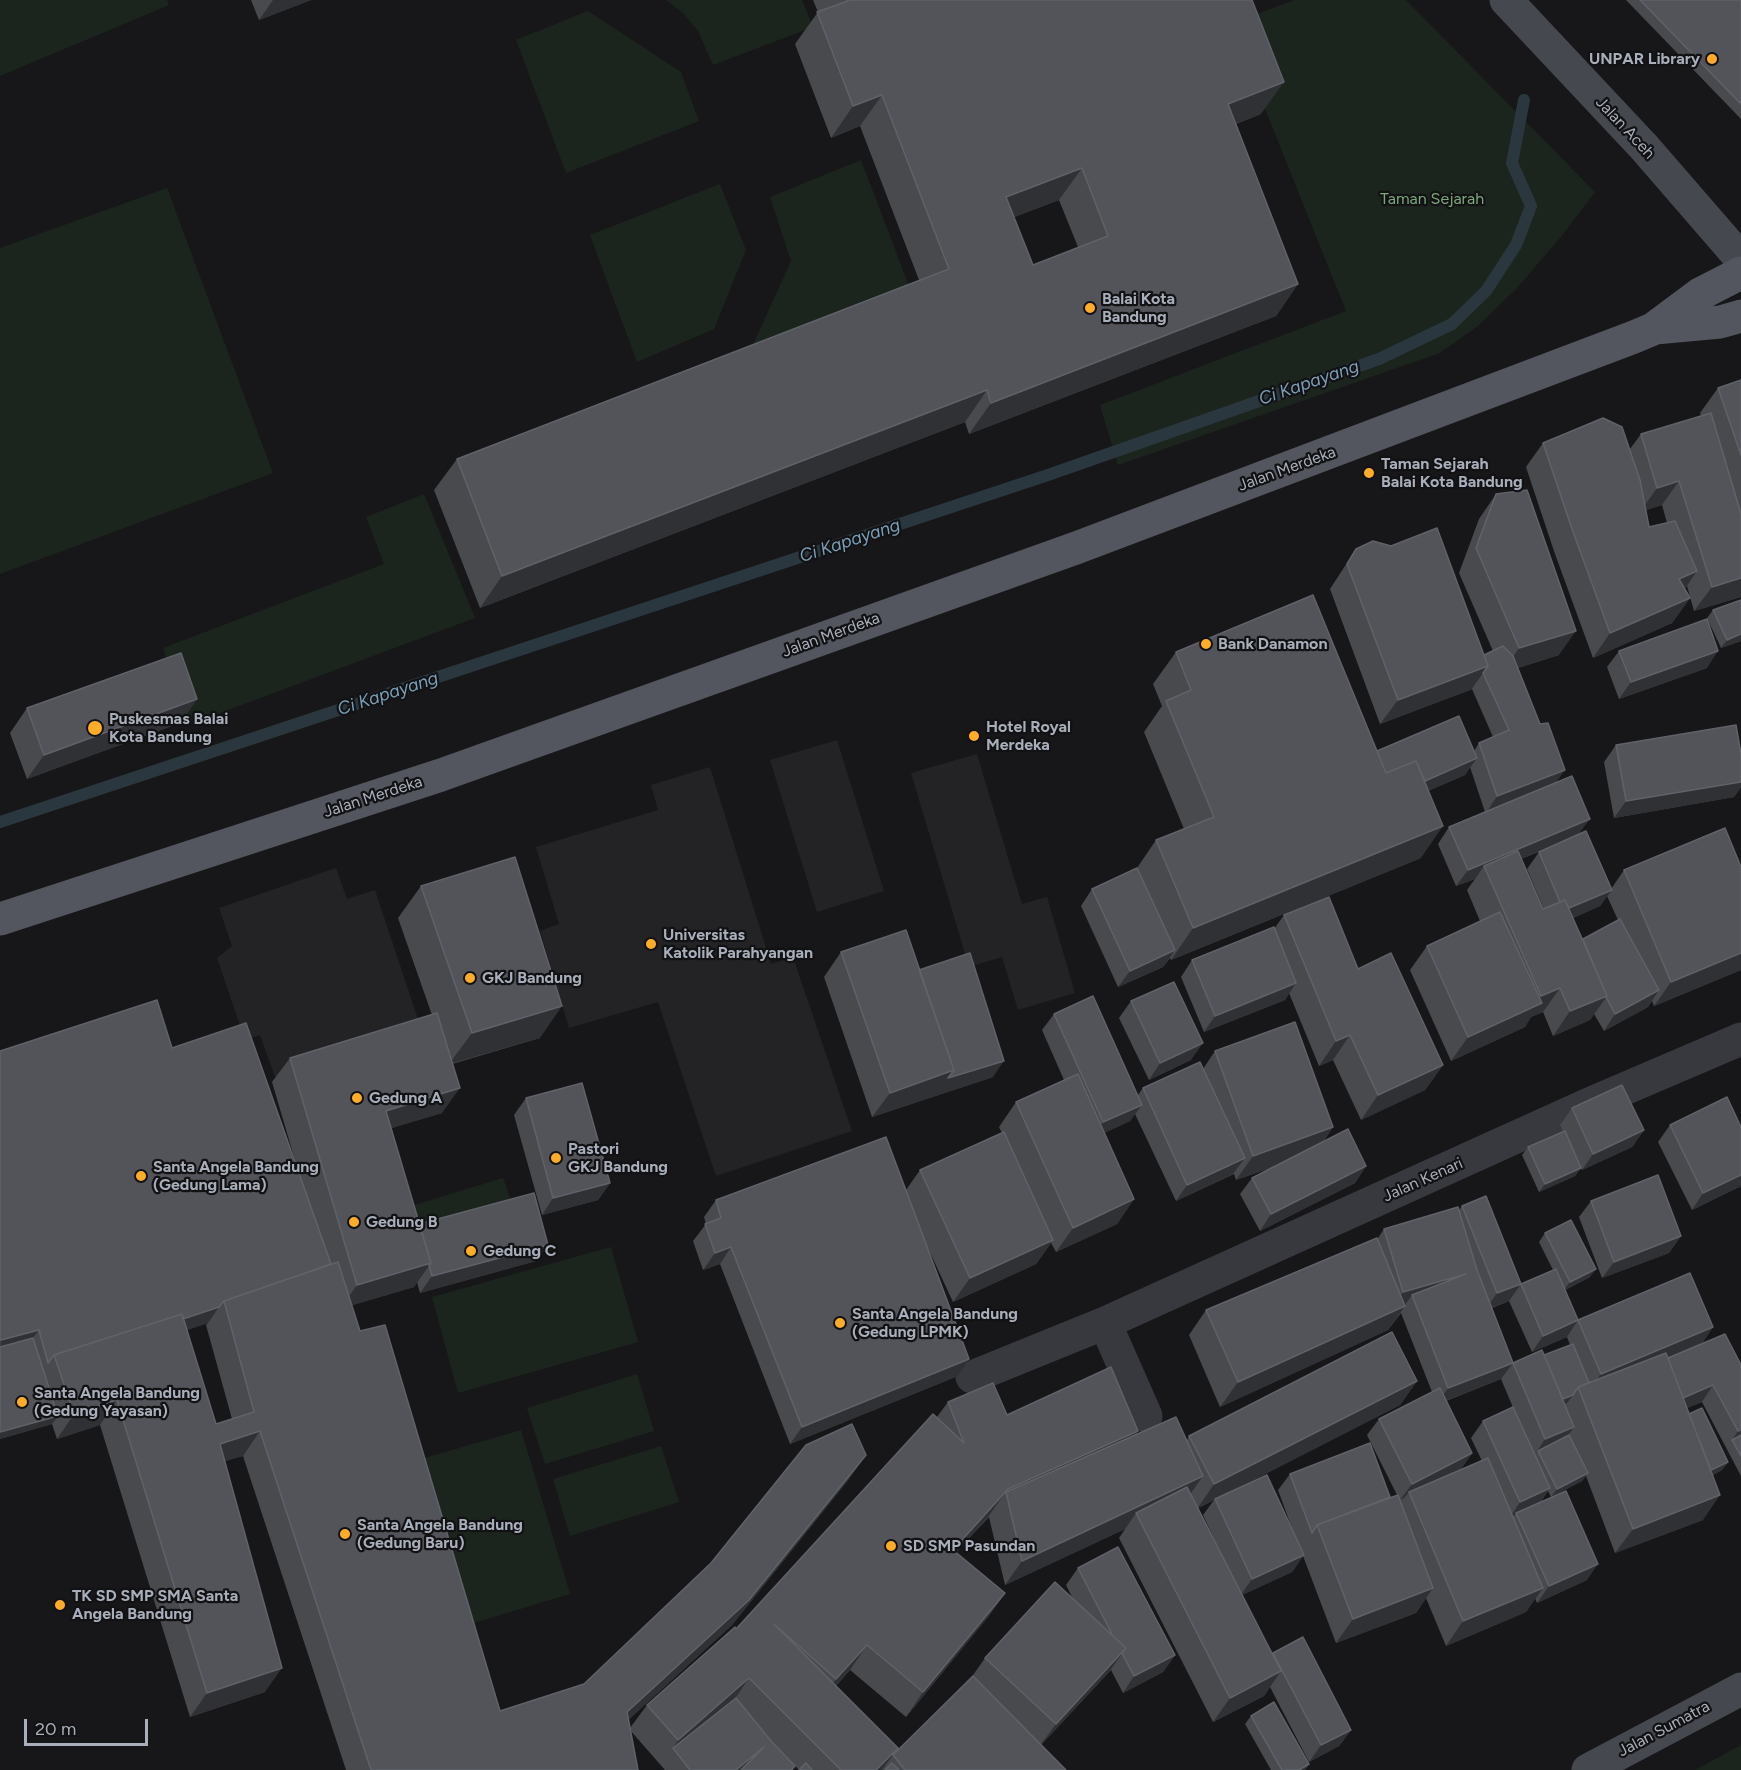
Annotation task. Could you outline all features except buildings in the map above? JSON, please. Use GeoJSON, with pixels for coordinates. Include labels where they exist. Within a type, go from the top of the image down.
{"type":"FeatureCollection","features":[{"type":"Feature","properties":{"kind":"main road","name":"Jalan Aceh"},"geometry":{"type":"LineString","coordinates":[[1506,0],[1644,147],[1741,259]]}},
{"type":"Feature","properties":{"kind":"main road","name":"Jalan Merdeka"},"geometry":{"type":"LineString","coordinates":[[1653,329],[1700,294],[1741,273]]}},
{"type":"Feature","properties":{"kind":"main road","name":"Jalan Merdeka"},"geometry":{"type":"LineString","coordinates":[[0,919],[441,775],[727,673],[1076,548],[1653,329],[1720,322],[1741,316]]}},
{"type":"Feature","properties":{"kind":"main road","name":"Jalan Sumatra"},"geometry":{"type":"LineString","coordinates":[[1588,1770],[1741,1689]]}},
{"type":"Feature","properties":{"kind":"street","name":"Jalan Kenari"},"geometry":{"type":"LineString","coordinates":[[972,1377],[1105,1323],[1568,1114],[1741,1039]]}},
{"type":"Feature","properties":{"kind":"street"},"geometry":{"type":"LineString","coordinates":[[1105,1323],[1146,1416]]}},
{"type":"Feature","properties":{"kind":"shaded area"},"geometry":{"type":"Polygon","coordinates":[[[837,740],[884,891],[817,912],[770,760],[837,740]]]}},
{"type":"Feature","properties":{"kind":"shaded area"},"geometry":{"type":"Polygon","coordinates":[[[977,754],[1022,904],[1047,897],[1075,993],[1018,1010],[1002,957],[969,967],[911,773],[977,754]]]}},
{"type":"Feature","properties":{"kind":"shaded area"},"geometry":{"type":"Polygon","coordinates":[[[710,767],[771,964],[793,957],[852,1131],[716,1176],[658,1002],[569,1028],[540,931],[559,924],[536,847],[658,810],[651,785],[710,767]]]}},
{"type":"Feature","properties":{"kind":"shaded area"},"geometry":{"type":"Polygon","coordinates":[[[336,868],[347,899],[375,890],[422,1031],[275,1077],[260,1035],[245,1040],[217,958],[232,946],[219,908],[336,868]]]}},
{"type":"Feature","properties":{"kind":"green space"},"geometry":{"type":"Polygon","coordinates":[[[0,0],[167,0],[169,5],[0,76],[0,0]]]}},
{"type":"Feature","properties":{"kind":"green space"},"geometry":{"type":"Polygon","coordinates":[[[666,0],[802,0],[813,27],[713,65],[698,31],[683,13],[666,0]]]}},
{"type":"Feature","properties":{"kind":"green space","name":"Taman Sejarah"},"geometry":{"type":"Polygon","coordinates":[[[1294,0],[1406,0],[1595,192],[1560,238],[1517,288],[1479,325],[1440,353],[1118,465],[1100,405],[1346,311],[1231,24],[1294,0]]]}},
{"type":"Feature","properties":{"kind":"green space"},"geometry":{"type":"Polygon","coordinates":[[[588,11],[681,72],[699,121],[566,173],[516,40],[588,11]]]}},
{"type":"Feature","properties":{"kind":"green space"},"geometry":{"type":"Polygon","coordinates":[[[861,160],[912,294],[752,347],[791,261],[770,197],[861,160]]]}},
{"type":"Feature","properties":{"kind":"green space"},"geometry":{"type":"Polygon","coordinates":[[[720,184],[746,250],[714,329],[637,362],[590,235],[720,184]]]}},
{"type":"Feature","properties":{"kind":"green space"},"geometry":{"type":"Polygon","coordinates":[[[167,188],[273,473],[0,574],[0,248],[167,188]]]}},
{"type":"Feature","properties":{"kind":"green space"},"geometry":{"type":"Polygon","coordinates":[[[424,494],[475,618],[188,725],[163,648],[384,564],[366,517],[424,494]]]}},
{"type":"Feature","properties":{"kind":"green space"},"geometry":{"type":"Polygon","coordinates":[[[503,1178],[511,1201],[409,1233],[401,1209],[503,1178]]]}},
{"type":"Feature","properties":{"kind":"green space"},"geometry":{"type":"Polygon","coordinates":[[[611,1247],[638,1342],[458,1393],[432,1297],[611,1247]]]}},
{"type":"Feature","properties":{"kind":"green space"},"geometry":{"type":"Polygon","coordinates":[[[637,1374],[654,1431],[545,1464],[527,1408],[637,1374]]]}},
{"type":"Feature","properties":{"kind":"green space"},"geometry":{"type":"Polygon","coordinates":[[[521,1430],[570,1594],[467,1625],[418,1460],[521,1430]]]}},
{"type":"Feature","properties":{"kind":"green space"},"geometry":{"type":"Polygon","coordinates":[[[661,1446],[679,1502],[570,1536],[553,1479],[661,1446]]]}},
{"type":"Feature","properties":{"kind":"green space"},"geometry":{"type":"Polygon","coordinates":[[[1741,1745],[1741,1770],[1695,1770],[1741,1745]]]}},
{"type":"Feature","properties":{"kind":"waterway","name":"Ci Kapayang"},"geometry":{"type":"LineString","coordinates":[[0,822],[1048,475],[1379,359],[1452,324],[1486,291],[1516,245],[1531,206],[1512,163],[1524,100]]}},
{"type":"Feature","properties":{"kind":"place","name":"UNPAR Library"},"geometry":{"type":"Point","coordinates":[1712,59]}},
{"type":"Feature","properties":{"kind":"place","name":"Balai Kota Bandung"},"geometry":{"type":"Point","coordinates":[1090,308]}},
{"type":"Feature","properties":{"kind":"place","name":"Taman Sejarah Balai Kota Bandung"},"geometry":{"type":"Point","coordinates":[1369,473]}},
{"type":"Feature","properties":{"kind":"place","name":"Bank Danamon"},"geometry":{"type":"Point","coordinates":[1206,644]}},
{"type":"Feature","properties":{"kind":"place","name":"Puskesmas Balai Kota Bandung"},"geometry":{"type":"Point","coordinates":[95,728]}},
{"type":"Feature","properties":{"kind":"place","name":"Hotel Royal Merdeka"},"geometry":{"type":"Point","coordinates":[974,736]}},
{"type":"Feature","properties":{"kind":"place","name":"Universitas Katolik Parahyangan"},"geometry":{"type":"Point","coordinates":[651,944]}},
{"type":"Feature","properties":{"kind":"place","name":"GKJ Bandung"},"geometry":{"type":"Point","coordinates":[470,978]}},
{"type":"Feature","properties":{"kind":"place","name":"Gedung A"},"geometry":{"type":"Point","coordinates":[357,1098]}},
{"type":"Feature","properties":{"kind":"place","name":"Pastori GKJ Bandung"},"geometry":{"type":"Point","coordinates":[556,1158]}},
{"type":"Feature","properties":{"kind":"place","name":"Santa Angela Bandung (Gedung Lama)"},"geometry":{"type":"Point","coordinates":[141,1176]}},
{"type":"Feature","properties":{"kind":"place","name":"Gedung B"},"geometry":{"type":"Point","coordinates":[354,1222]}},
{"type":"Feature","properties":{"kind":"place","name":"Gedung C"},"geometry":{"type":"Point","coordinates":[471,1251]}},
{"type":"Feature","properties":{"kind":"place","name":"Santa Angela Bandung (Gedung LPMK)"},"geometry":{"type":"Point","coordinates":[840,1323]}},
{"type":"Feature","properties":{"kind":"place","name":"Santa Angela Bandung (Gedung Yayasan)"},"geometry":{"type":"Point","coordinates":[22,1402]}},
{"type":"Feature","properties":{"kind":"place","name":"Santa Angela Bandung (Gedung Baru)"},"geometry":{"type":"Point","coordinates":[345,1534]}},
{"type":"Feature","properties":{"kind":"place","name":"SD SMP Pasundan"},"geometry":{"type":"Point","coordinates":[891,1546]}},
{"type":"Feature","properties":{"kind":"place","name":"TK SD SMP SMA Santa Angela Bandung"},"geometry":{"type":"Point","coordinates":[60,1605]}}]}
